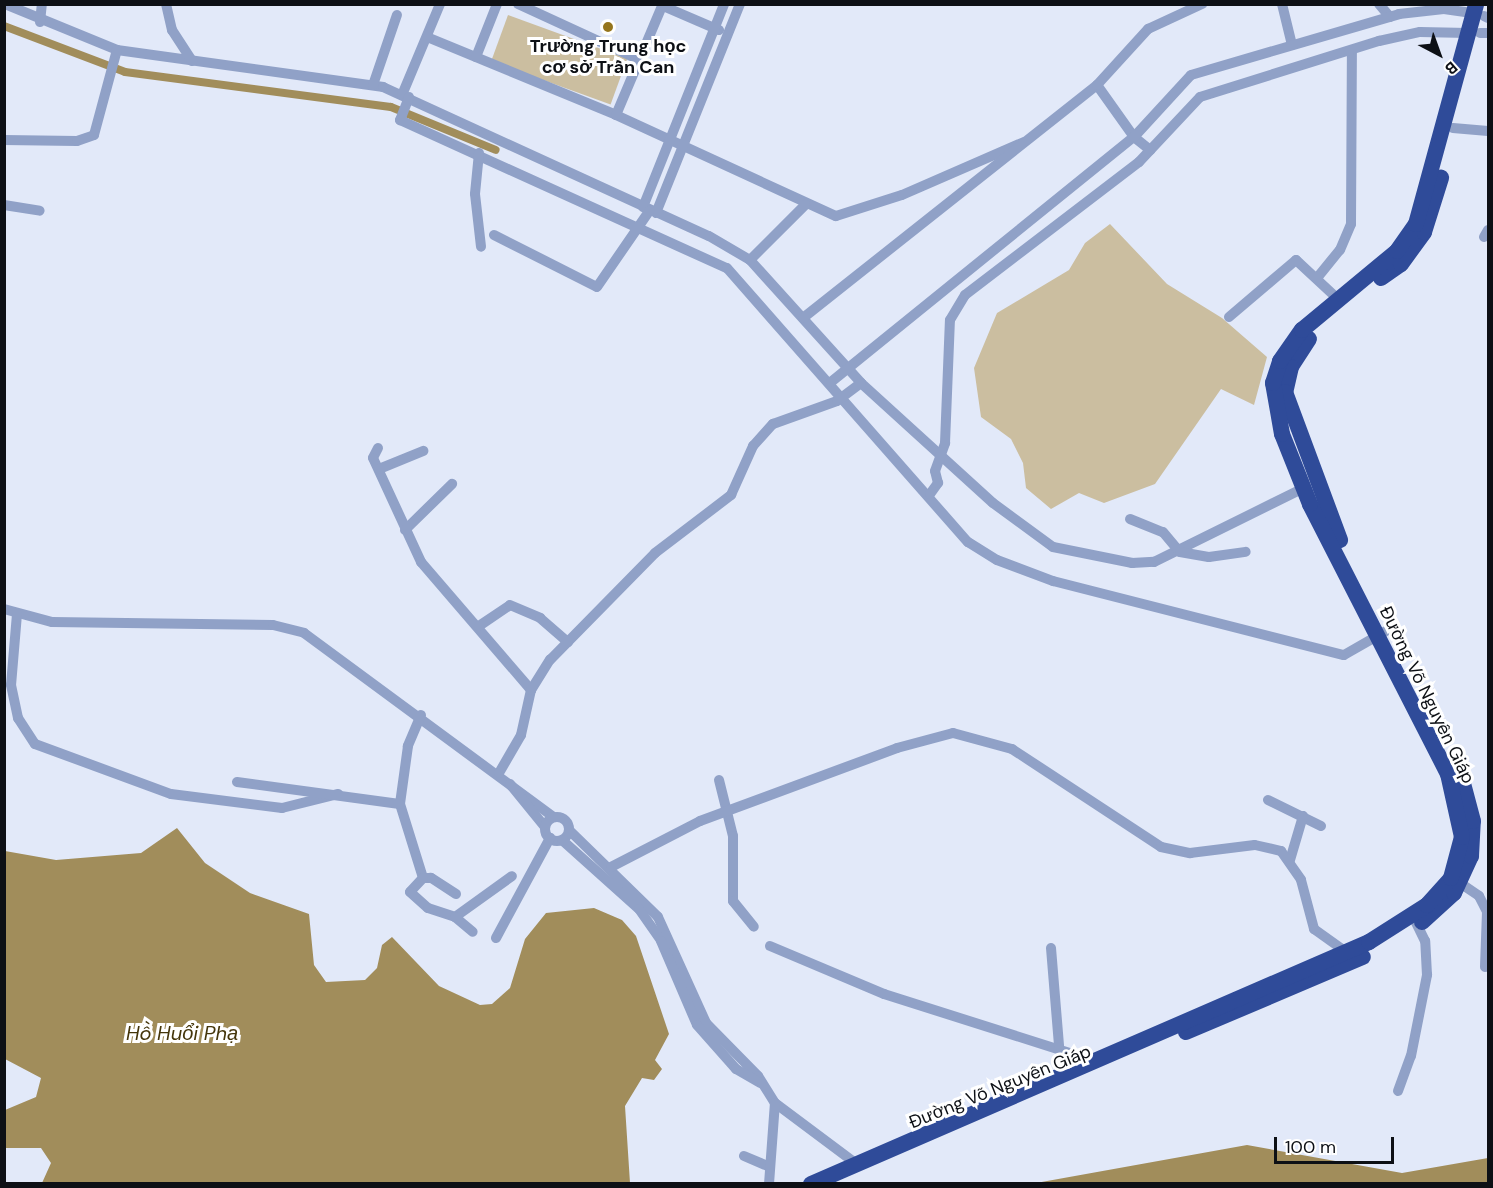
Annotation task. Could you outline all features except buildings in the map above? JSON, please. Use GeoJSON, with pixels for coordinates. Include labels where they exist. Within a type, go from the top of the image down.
{"type":"FeatureCollection","features":[{"type":"Feature","properties":{"kind":"highway","name":"Đường Võ Nguyên Giáp"},"geometry":{"type":"LineString","coordinates":[[1415,920],[1451,878],[1461,828],[1448,774],[1336,531],[1285,392],[1302,347],[1318,329],[1413,250],[1436,204],[1481,19]]}},
{"type":"Feature","properties":{"kind":"highway","name":"Đường Võ Nguyên Giáp"},"geometry":{"type":"LineString","coordinates":[[812,1184],[1351,957],[1415,920],[1441,908],[1460,883],[1473,839],[1468,799],[1304,488],[1282,434],[1273,383],[1293,341],[1338,299],[1397,252],[1416,224],[1481,19]]}},
{"type":"Feature","properties":{"kind":"street"},"geometry":{"type":"LineString","coordinates":[[5,4],[40,22],[117,50],[374,85],[405,96],[478,153],[643,227],[727,268],[930,494],[968,542],[1018,571],[1344,655],[1382,634]]}},
{"type":"Feature","properties":{"kind":"street"},"geometry":{"type":"LineString","coordinates":[[40,22],[42,4]]}},
{"type":"Feature","properties":{"kind":"street"},"geometry":{"type":"LineString","coordinates":[[166,4],[172,30],[192,61]]}},
{"type":"Feature","properties":{"kind":"street"},"geometry":{"type":"LineString","coordinates":[[440,4],[405,96],[402,115],[449,129],[650,210],[750,260],[861,383],[1027,532],[1053,547],[1132,563],[1180,552],[1304,488]]}},
{"type":"Feature","properties":{"kind":"street"},"geometry":{"type":"LineString","coordinates":[[476,57],[497,4]]}},
{"type":"Feature","properties":{"kind":"street"},"geometry":{"type":"LineString","coordinates":[[518,4],[640,60]]}},
{"type":"Feature","properties":{"kind":"street"},"geometry":{"type":"LineString","coordinates":[[650,210],[669,140],[724,4]]}},
{"type":"Feature","properties":{"kind":"street"},"geometry":{"type":"LineString","coordinates":[[494,235],[597,287],[643,227],[682,146],[740,4]]}},
{"type":"Feature","properties":{"kind":"street"},"geometry":{"type":"LineString","coordinates":[[803,318],[1097,85],[1148,29],[1202,4]]}},
{"type":"Feature","properties":{"kind":"street"},"geometry":{"type":"LineString","coordinates":[[1282,4],[1292,45]]}},
{"type":"Feature","properties":{"kind":"street"},"geometry":{"type":"LineString","coordinates":[[1379,4],[1390,17]]}},
{"type":"Feature","properties":{"kind":"street"},"geometry":{"type":"LineString","coordinates":[[616,115],[663,5],[728,33]]}},
{"type":"Feature","properties":{"kind":"street"},"geometry":{"type":"LineString","coordinates":[[930,494],[938,483],[935,471],[942,456],[950,320],[965,295],[1020,241],[1137,139],[1191,75],[1218,71],[1292,45],[1390,17],[1444,9],[1481,19]]}},
{"type":"Feature","properties":{"kind":"street"},"geometry":{"type":"LineString","coordinates":[[374,85],[397,15]]}},
{"type":"Feature","properties":{"kind":"street"},"geometry":{"type":"LineString","coordinates":[[831,382],[848,367],[1020,241],[1150,150],[1188,106],[1221,87],[1420,32],[1481,19]]}},
{"type":"Feature","properties":{"kind":"street"},"geometry":{"type":"LineString","coordinates":[[427,37],[616,115],[806,205],[849,215],[1024,142]]}},
{"type":"Feature","properties":{"kind":"street"},"geometry":{"type":"LineString","coordinates":[[4,140],[90,138],[101,118],[117,50]]}},
{"type":"Feature","properties":{"kind":"street"},"geometry":{"type":"LineString","coordinates":[[1317,278],[1340,250],[1351,224],[1352,50]]}},
{"type":"Feature","properties":{"kind":"street"},"geometry":{"type":"LineString","coordinates":[[1218,71],[1221,87]]}},
{"type":"Feature","properties":{"kind":"street"},"geometry":{"type":"LineString","coordinates":[[1097,85],[1137,139],[1150,150]]}},
{"type":"Feature","properties":{"kind":"street"},"geometry":{"type":"LineString","coordinates":[[1454,128],[1487,134]]}},
{"type":"Feature","properties":{"kind":"street"},"geometry":{"type":"LineString","coordinates":[[478,153],[475,194],[481,247]]}},
{"type":"Feature","properties":{"kind":"street"},"geometry":{"type":"LineString","coordinates":[[4,205],[40,211]]}},
{"type":"Feature","properties":{"kind":"street"},"geometry":{"type":"LineString","coordinates":[[750,260],[806,205]]}},
{"type":"Feature","properties":{"kind":"street"},"geometry":{"type":"LineString","coordinates":[[1229,317],[1296,260],[1338,299]]}},
{"type":"Feature","properties":{"kind":"street"},"geometry":{"type":"LineString","coordinates":[[500,773],[521,735],[531,690],[568,642],[655,553],[730,495],[765,431],[798,411],[842,397],[861,383]]}},
{"type":"Feature","properties":{"kind":"street"},"geometry":{"type":"LineString","coordinates":[[378,448],[373,458],[421,562],[479,626],[531,690]]}},
{"type":"Feature","properties":{"kind":"street"},"geometry":{"type":"LineString","coordinates":[[379,469],[423,451]]}},
{"type":"Feature","properties":{"kind":"street"},"geometry":{"type":"LineString","coordinates":[[405,530],[452,483]]}},
{"type":"Feature","properties":{"kind":"street"},"geometry":{"type":"LineString","coordinates":[[1130,519],[1163,532],[1180,552],[1209,556],[1246,552]]}},
{"type":"Feature","properties":{"kind":"street"},"geometry":{"type":"LineString","coordinates":[[479,626],[510,605],[540,618],[568,642]]}},
{"type":"Feature","properties":{"kind":"street"},"geometry":{"type":"LineString","coordinates":[[4,609],[17,614],[73,624],[287,627],[320,640],[500,773],[556,839],[639,909],[661,941],[697,1025],[736,1069],[759,1083]]}},
{"type":"Feature","properties":{"kind":"street"},"geometry":{"type":"LineString","coordinates":[[17,614],[11,685],[18,718],[35,744],[171,794],[282,808],[338,794]]}},
{"type":"Feature","properties":{"kind":"street"},"geometry":{"type":"LineString","coordinates":[[421,715],[408,746],[400,804],[423,878],[456,894]]}},
{"type":"Feature","properties":{"kind":"street"},"geometry":{"type":"LineString","coordinates":[[611,867],[729,813],[897,748],[953,733],[1012,749],[1161,847],[1190,853],[1263,845],[1281,851],[1290,861],[1314,929],[1351,957]]}},
{"type":"Feature","properties":{"kind":"street"},"geometry":{"type":"LineString","coordinates":[[719,780],[729,813],[734,901],[754,927]]}},
{"type":"Feature","properties":{"kind":"street"},"geometry":{"type":"LineString","coordinates":[[237,782],[400,804]]}},
{"type":"Feature","properties":{"kind":"street"},"geometry":{"type":"LineString","coordinates":[[510,784],[554,817],[565,819],[569,830],[611,867],[658,916],[706,1023],[774,1103],[858,1165]]}},
{"type":"Feature","properties":{"kind":"street"},"geometry":{"type":"LineString","coordinates":[[1268,800],[1321,826]]}},
{"type":"Feature","properties":{"kind":"street"},"geometry":{"type":"LineString","coordinates":[[1290,861],[1303,816]]}},
{"type":"Feature","properties":{"kind":"street"},"geometry":{"type":"LineString","coordinates":[[545,826],[554,817]]}},
{"type":"Feature","properties":{"kind":"street"},"geometry":{"type":"LineString","coordinates":[[496,938],[556,839],[569,830]]}},
{"type":"Feature","properties":{"kind":"street"},"geometry":{"type":"LineString","coordinates":[[455,917],[512,876]]}},
{"type":"Feature","properties":{"kind":"street"},"geometry":{"type":"LineString","coordinates":[[423,878],[410,892],[417,900],[455,917],[473,932]]}},
{"type":"Feature","properties":{"kind":"street"},"geometry":{"type":"LineString","coordinates":[[1460,883],[1479,896],[1487,912],[1485,967]]}},
{"type":"Feature","properties":{"kind":"street"},"geometry":{"type":"LineString","coordinates":[[1398,1090],[1411,1056],[1427,975],[1425,941],[1415,920]]}},
{"type":"Feature","properties":{"kind":"street"},"geometry":{"type":"LineString","coordinates":[[770,946],[884,994],[1059,1046],[1086,1067]]}},
{"type":"Feature","properties":{"kind":"street"},"geometry":{"type":"LineString","coordinates":[[1051,948],[1059,1046]]}},
{"type":"Feature","properties":{"kind":"street"},"geometry":{"type":"LineString","coordinates":[[769,1184],[774,1103]]}},
{"type":"Feature","properties":{"kind":"street"},"geometry":{"type":"LineString","coordinates":[[744,1156],[770,1167]]}},
{"type":"Feature","properties":{"kind":"shaded area"},"geometry":{"type":"Polygon","coordinates":[[[508,15],[627,58],[611,104],[491,61],[508,15]]]}},
{"type":"Feature","properties":{"kind":"shaded area"},"geometry":{"type":"Polygon","coordinates":[[[1110,224],[1167,284],[1222,318],[1267,357],[1254,405],[1221,389],[1155,484],[1104,503],[1079,493],[1051,509],[1026,488],[1023,463],[1011,439],[981,417],[974,368],[997,313],[1069,270],[1085,243],[1110,224]]]}},
{"type":"Feature","properties":{"kind":"water","name":"Hồ Huổi Phạ"},"geometry":{"type":"Polygon","coordinates":[[[177,828],[205,863],[250,893],[309,914],[314,965],[326,982],[365,980],[377,968],[382,945],[392,937],[439,986],[480,1005],[492,1004],[510,988],[525,939],[546,913],[594,908],[622,920],[636,936],[669,1034],[655,1060],[662,1069],[654,1080],[642,1078],[625,1106],[630,1183],[42,1183],[51,1163],[41,1148],[5,1148],[5,1110],[36,1097],[41,1078],[5,1059],[5,851],[56,860],[141,853],[177,828]]]}},
{"type":"Feature","properties":{"kind":"water"},"geometry":{"type":"Polygon","coordinates":[[[1247,1145],[1402,1173],[1488,1158],[1488,1183],[1036,1183],[1247,1145]]]}},
{"type":"Feature","properties":{"kind":"waterway"},"geometry":{"type":"LineString","coordinates":[[4,26],[125,72],[391,107],[496,150]]}},
{"type":"Feature","properties":{"kind":"place","name":"Trường Trung học cơ sở Trần Can"},"geometry":{"type":"Point","coordinates":[608,27]}}]}
